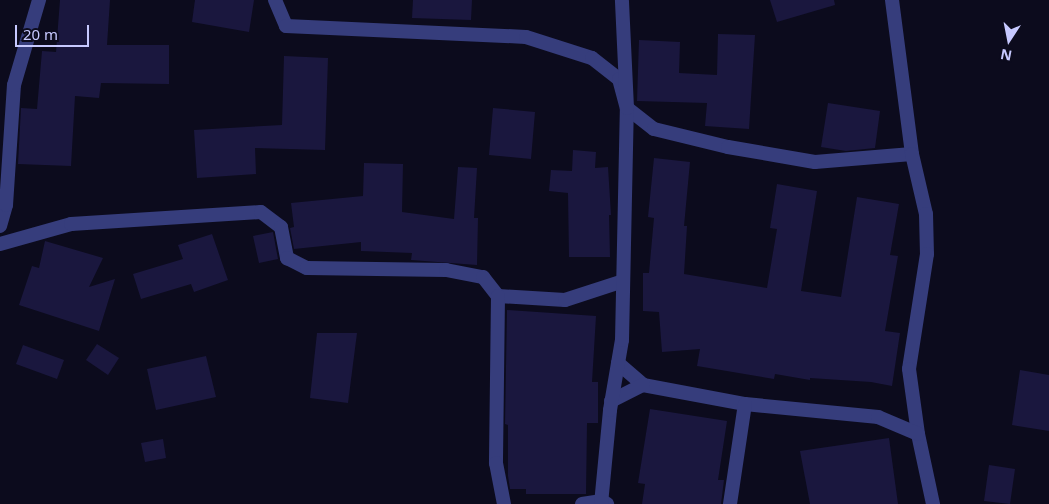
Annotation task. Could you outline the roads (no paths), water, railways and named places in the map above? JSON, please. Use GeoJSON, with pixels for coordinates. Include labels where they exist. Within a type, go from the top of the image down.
{"type":"FeatureCollection","features":[{"type":"Feature","properties":{"kind":"street"},"geometry":{"type":"LineString","coordinates":[[0,226],[6,205],[14,85],[39,0]]}},
{"type":"Feature","properties":{"kind":"street"},"geometry":{"type":"LineString","coordinates":[[275,0],[286,26],[526,37],[592,58],[619,79],[627,108],[654,129],[728,147],[815,162],[912,154]]}},
{"type":"Feature","properties":{"kind":"street"},"geometry":{"type":"LineString","coordinates":[[582,504],[603,503],[611,401],[622,340],[627,108],[622,0]]}},
{"type":"Feature","properties":{"kind":"street"},"geometry":{"type":"LineString","coordinates":[[892,0],[912,154],[926,214],[927,254],[909,370],[918,434],[933,504]]}},
{"type":"Feature","properties":{"kind":"street"},"geometry":{"type":"LineString","coordinates":[[0,244],[71,224],[261,212],[282,227],[288,258],[306,268],[446,270],[483,277],[498,296],[496,463],[504,504]]}},
{"type":"Feature","properties":{"kind":"street"},"geometry":{"type":"LineString","coordinates":[[498,296],[565,300],[623,281]]}},
{"type":"Feature","properties":{"kind":"street"},"geometry":{"type":"LineString","coordinates":[[618,364],[643,385],[745,404],[878,418],[918,434]]}},
{"type":"Feature","properties":{"kind":"street"},"geometry":{"type":"LineString","coordinates":[[611,401],[643,385]]}},
{"type":"Feature","properties":{"kind":"street"},"geometry":{"type":"LineString","coordinates":[[730,504],[745,404]]}}]}
